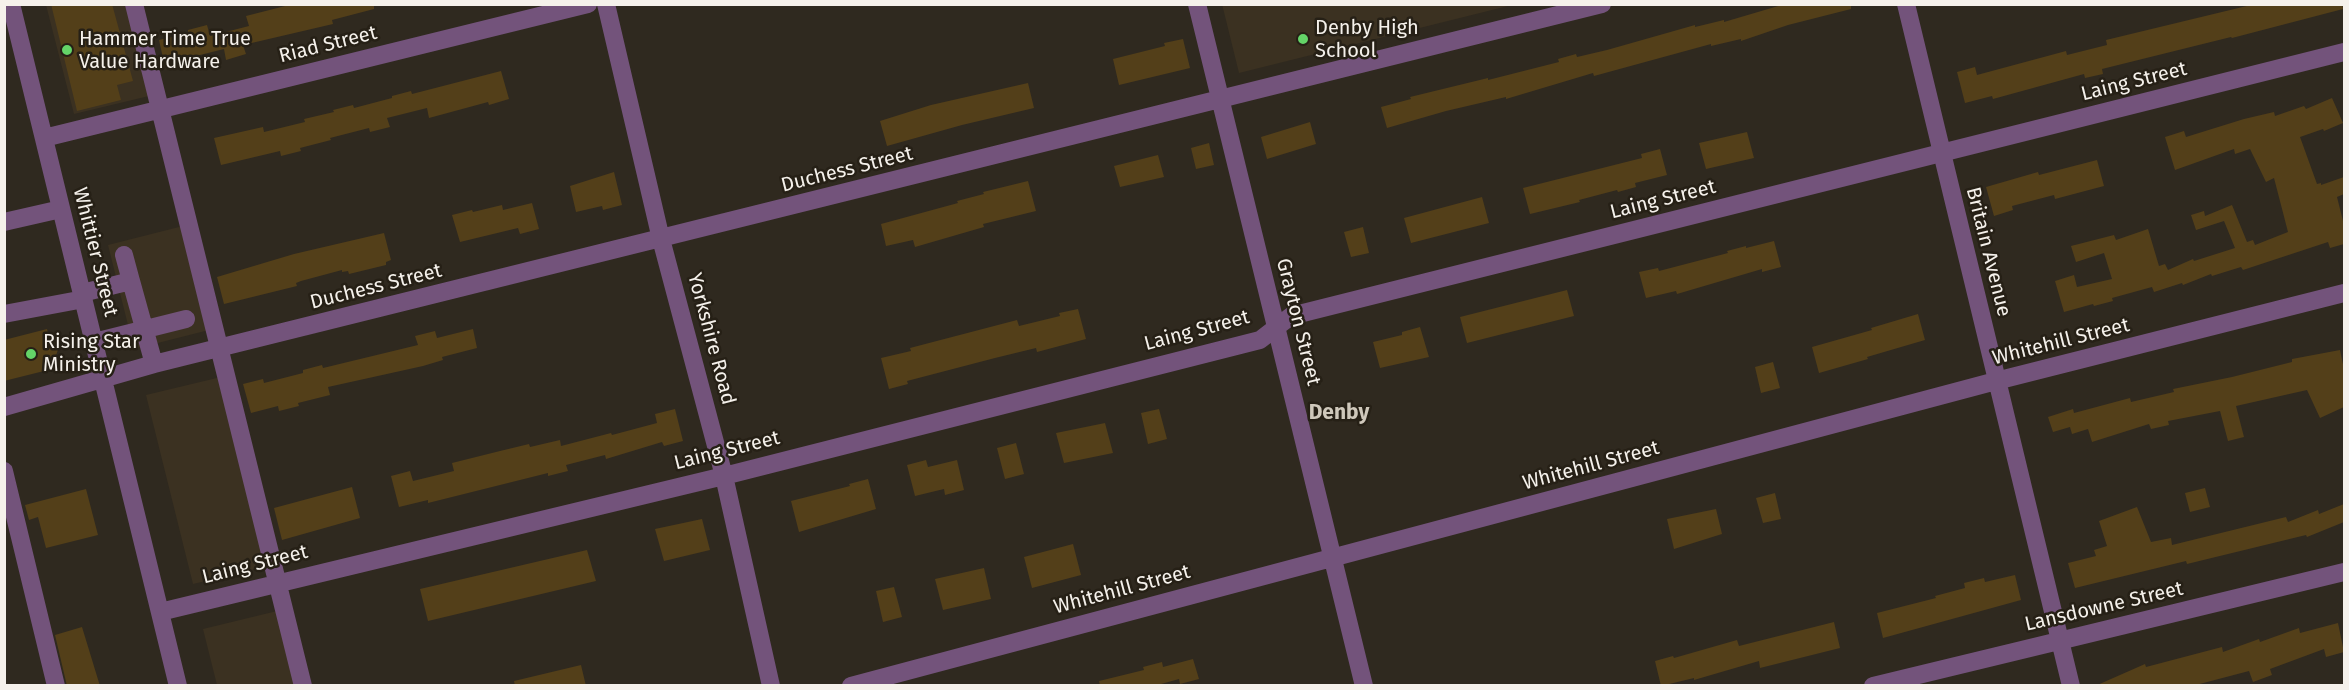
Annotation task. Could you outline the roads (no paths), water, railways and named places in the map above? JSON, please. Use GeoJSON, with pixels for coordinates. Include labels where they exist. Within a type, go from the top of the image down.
{"type":"FeatureCollection","features":[{"type":"Feature","properties":{"kind":"street","name":"Whittier Street"},"geometry":{"type":"LineString","coordinates":[[11,4],[178,686]]}},
{"type":"Feature","properties":{"kind":"street"},"geometry":{"type":"LineString","coordinates":[[134,4],[303,686]]}},
{"type":"Feature","properties":{"kind":"street","name":"Riad Street"},"geometry":{"type":"LineString","coordinates":[[44,138],[588,4]]}},
{"type":"Feature","properties":{"kind":"street","name":"Yorkshire Road"},"geometry":{"type":"LineString","coordinates":[[606,4],[661,239],[724,476],[771,686]]}},
{"type":"Feature","properties":{"kind":"street","name":"Grayton Street"},"geometry":{"type":"LineString","coordinates":[[1197,4],[1364,686]]}},
{"type":"Feature","properties":{"kind":"street","name":"Duchess Street"},"geometry":{"type":"LineString","coordinates":[[4,407],[154,364],[1602,4]]}},
{"type":"Feature","properties":{"kind":"street","name":"Britain Avenue"},"geometry":{"type":"LineString","coordinates":[[1906,4],[2071,686]]}},
{"type":"Feature","properties":{"kind":"street","name":"Laing Street"},"geometry":{"type":"LineString","coordinates":[[160,612],[724,476],[1260,339],[1291,316],[2344,52]]}},
{"type":"Feature","properties":{"kind":"street"},"geometry":{"type":"LineString","coordinates":[[4,222],[61,208]]}},
{"type":"Feature","properties":{"kind":"street"},"geometry":{"type":"LineString","coordinates":[[124,255],[154,364]]}},
{"type":"Feature","properties":{"kind":"street"},"geometry":{"type":"LineString","coordinates":[[4,314],[83,296],[131,281]]}},
{"type":"Feature","properties":{"kind":"street","name":"Whitehill Street"},"geometry":{"type":"LineString","coordinates":[[851,686],[1996,381],[2344,293]]}},
{"type":"Feature","properties":{"kind":"street"},"geometry":{"type":"LineString","coordinates":[[94,342],[186,319]]}},
{"type":"Feature","properties":{"kind":"street"},"geometry":{"type":"LineString","coordinates":[[4,471],[56,686]]}},
{"type":"Feature","properties":{"kind":"street","name":"Lansdowne Street"},"geometry":{"type":"LineString","coordinates":[[1873,686],[2344,572]]}},
{"type":"Feature","properties":{"kind":"place","name":"Denby High School"},"geometry":{"type":"Point","coordinates":[1303,39]}},
{"type":"Feature","properties":{"kind":"place","name":"Hammer Time True Value Hardware"},"geometry":{"type":"Point","coordinates":[67,50]}},
{"type":"Feature","properties":{"kind":"place","name":"Rising Star Ministry"},"geometry":{"type":"Point","coordinates":[31,354]}},
{"type":"Feature","properties":{"kind":"district","name":"Denby"},"geometry":{"type":"Point","coordinates":[1339,413]}}]}
